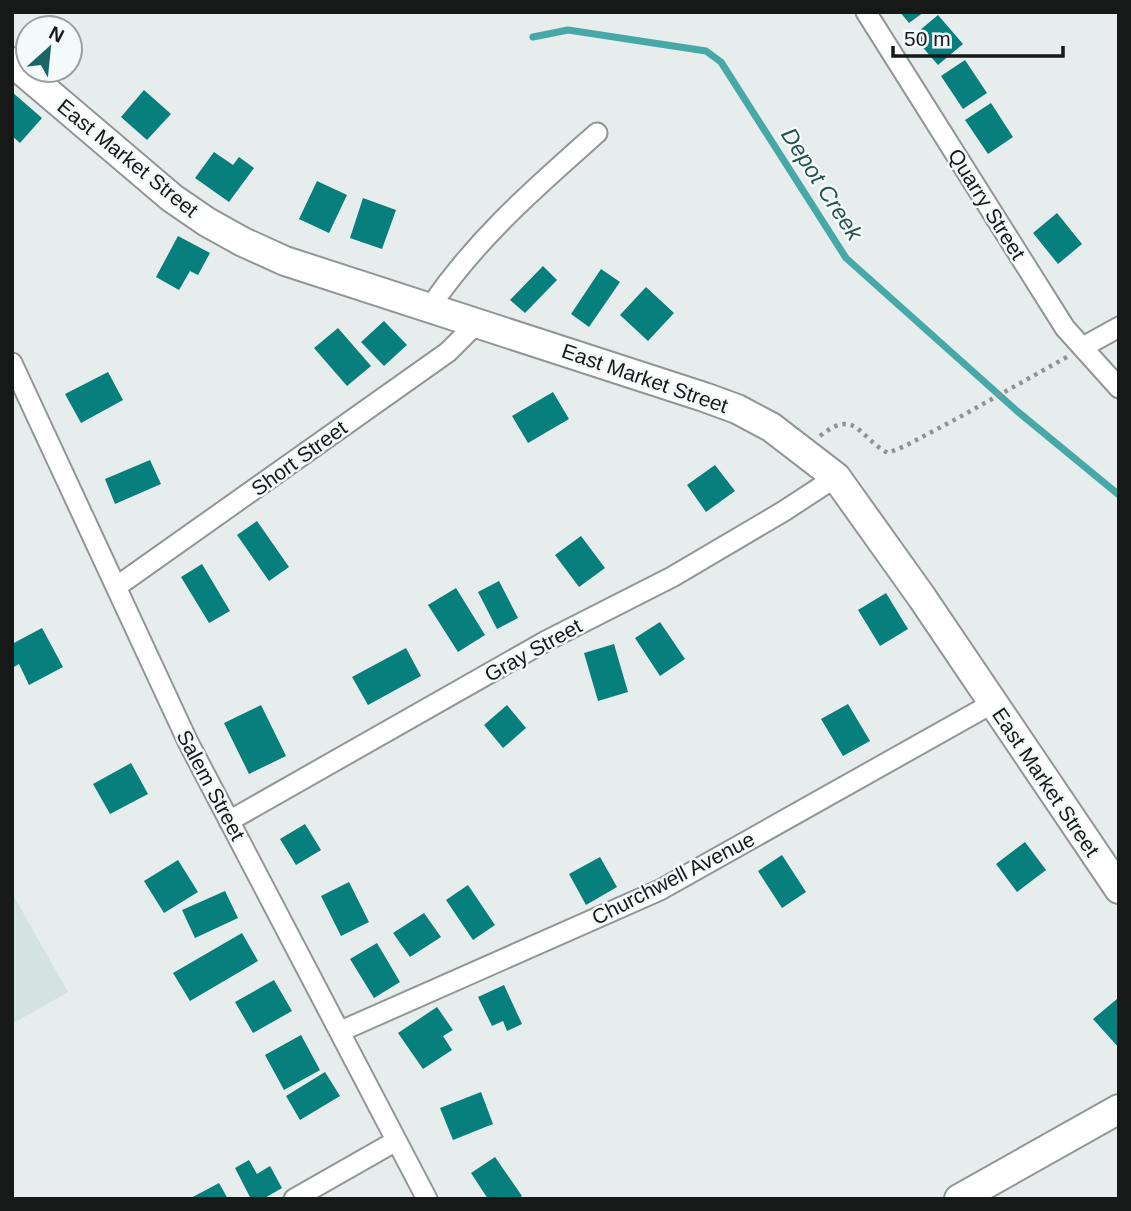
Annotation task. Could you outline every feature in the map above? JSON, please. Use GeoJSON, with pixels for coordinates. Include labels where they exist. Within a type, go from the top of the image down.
{"type":"FeatureCollection","features":[{"type":"Feature","properties":{"kind":"street","name":"Quarry Street"},"geometry":{"type":"LineString","coordinates":[[866,12],[1065,328],[1119,388]]}},
{"type":"Feature","properties":{"kind":"street","name":"East Market Street"},"geometry":{"type":"LineString","coordinates":[[12,62],[172,198],[243,242],[285,261],[737,409],[771,427],[836,477],[921,596],[1119,890]]}},
{"type":"Feature","properties":{"kind":"street"},"geometry":{"type":"LineString","coordinates":[[430,307],[452,274],[502,218],[597,133]]}},
{"type":"Feature","properties":{"kind":"street","name":"Short Street"},"geometry":{"type":"LineString","coordinates":[[116,587],[448,352],[477,323]]}},
{"type":"Feature","properties":{"kind":"street"},"geometry":{"type":"LineString","coordinates":[[1083,347],[1119,327]]}},
{"type":"Feature","properties":{"kind":"street","name":"Salem Street"},"geometry":{"type":"LineString","coordinates":[[12,363],[188,742],[427,1199]]}},
{"type":"Feature","properties":{"kind":"street","name":"Gray Street"},"geometry":{"type":"LineString","coordinates":[[229,821],[546,641],[672,577],[836,477]]}},
{"type":"Feature","properties":{"kind":"street","name":"Churchwell Avenue"},"geometry":{"type":"LineString","coordinates":[[341,1031],[660,890],[993,703]]}},
{"type":"Feature","properties":{"kind":"street"},"geometry":{"type":"LineString","coordinates":[[959,1199],[1119,1109]]}},
{"type":"Feature","properties":{"kind":"street"},"geometry":{"type":"LineString","coordinates":[[295,1199],[396,1141]]}},
{"type":"Feature","properties":{"kind":"path"},"geometry":{"type":"LineString","coordinates":[[817,439],[842,423],[851,424],[888,453],[989,401],[1083,347]]}},
{"type":"Feature","properties":{"kind":"shaded area"},"geometry":{"type":"Polygon","coordinates":[[[12,893],[68,992],[12,1024],[12,893]]]}},
{"type":"Feature","properties":{"kind":"building"},"geometry":{"type":"Polygon","coordinates":[[[900,12],[924,12],[909,23],[900,12]]]}},
{"type":"Feature","properties":{"kind":"building"},"geometry":{"type":"Polygon","coordinates":[[[938,15],[963,44],[938,65],[913,36],[938,15]]]}},
{"type":"Feature","properties":{"kind":"building"},"geometry":{"type":"Polygon","coordinates":[[[965,60],[987,93],[963,109],[941,76],[965,60]]]}},
{"type":"Feature","properties":{"kind":"building"},"geometry":{"type":"Polygon","coordinates":[[[144,90],[171,114],[147,140],[121,117],[144,90]]]}},
{"type":"Feature","properties":{"kind":"building"},"geometry":{"type":"Polygon","coordinates":[[[12,92],[42,118],[20,143],[12,136],[12,92]]]}},
{"type":"Feature","properties":{"kind":"building"},"geometry":{"type":"Polygon","coordinates":[[[991,103],[1013,137],[988,154],[965,120],[991,103]]]}},
{"type":"Feature","properties":{"kind":"building"},"geometry":{"type":"Polygon","coordinates":[[[214,152],[233,165],[239,157],[254,168],[229,202],[195,178],[214,152]]]}},
{"type":"Feature","properties":{"kind":"building"},"geometry":{"type":"Polygon","coordinates":[[[317,181],[347,195],[329,233],[299,219],[317,181]]]}},
{"type":"Feature","properties":{"kind":"building"},"geometry":{"type":"Polygon","coordinates":[[[363,198],[396,210],[382,249],[350,238],[363,198]]]}},
{"type":"Feature","properties":{"kind":"building"},"geometry":{"type":"Polygon","coordinates":[[[1057,213],[1082,244],[1058,264],[1033,233],[1057,213]]]}},
{"type":"Feature","properties":{"kind":"building"},"geometry":{"type":"Polygon","coordinates":[[[178,236],[210,253],[198,275],[190,271],[179,290],[156,277],[178,236]]]}},
{"type":"Feature","properties":{"kind":"building"},"geometry":{"type":"Polygon","coordinates":[[[543,266],[557,280],[525,313],[510,300],[543,266]]]}},
{"type":"Feature","properties":{"kind":"building"},"geometry":{"type":"Polygon","coordinates":[[[601,269],[620,282],[589,327],[571,314],[601,269]]]}},
{"type":"Feature","properties":{"kind":"building"},"geometry":{"type":"Polygon","coordinates":[[[646,287],[674,313],[648,341],[620,315],[646,287]]]}},
{"type":"Feature","properties":{"kind":"building"},"geometry":{"type":"Polygon","coordinates":[[[384,321],[407,345],[384,366],[361,342],[384,321]]]}},
{"type":"Feature","properties":{"kind":"building"},"geometry":{"type":"Polygon","coordinates":[[[338,328],[371,366],[347,386],[314,348],[338,328]]]}},
{"type":"Feature","properties":{"kind":"building"},"geometry":{"type":"Polygon","coordinates":[[[108,372],[123,400],[81,423],[65,394],[108,372]]]}},
{"type":"Feature","properties":{"kind":"building"},"geometry":{"type":"Polygon","coordinates":[[[553,392],[569,419],[528,443],[512,416],[553,392]]]}},
{"type":"Feature","properties":{"kind":"building"},"geometry":{"type":"Polygon","coordinates":[[[150,460],[161,484],[115,504],[105,479],[150,460]]]}},
{"type":"Feature","properties":{"kind":"building"},"geometry":{"type":"Polygon","coordinates":[[[715,465],[735,491],[706,512],[687,485],[715,465]]]}},
{"type":"Feature","properties":{"kind":"building"},"geometry":{"type":"Polygon","coordinates":[[[257,521],[289,567],[269,581],[237,535],[257,521]]]}},
{"type":"Feature","properties":{"kind":"building"},"geometry":{"type":"Polygon","coordinates":[[[581,536],[605,568],[579,587],[555,555],[581,536]]]}},
{"type":"Feature","properties":{"kind":"building"},"geometry":{"type":"Polygon","coordinates":[[[202,564],[230,611],[209,623],[181,577],[202,564]]]}},
{"type":"Feature","properties":{"kind":"building"},"geometry":{"type":"Polygon","coordinates":[[[499,581],[518,618],[497,629],[478,592],[499,581]]]}},
{"type":"Feature","properties":{"kind":"building"},"geometry":{"type":"Polygon","coordinates":[[[456,588],[485,635],[458,652],[428,605],[456,588]]]}},
{"type":"Feature","properties":{"kind":"building"},"geometry":{"type":"Polygon","coordinates":[[[886,593],[908,629],[880,646],[858,610],[886,593]]]}},
{"type":"Feature","properties":{"kind":"building"},"geometry":{"type":"Polygon","coordinates":[[[660,622],[685,659],[660,676],[635,638],[660,622]]]}},
{"type":"Feature","properties":{"kind":"building"},"geometry":{"type":"Polygon","coordinates":[[[42,628],[63,667],[29,685],[19,664],[12,668],[12,644],[42,628]]]}},
{"type":"Feature","properties":{"kind":"building"},"geometry":{"type":"Polygon","coordinates":[[[614,644],[628,692],[598,701],[584,653],[614,644]]]}},
{"type":"Feature","properties":{"kind":"building"},"geometry":{"type":"Polygon","coordinates":[[[406,648],[421,676],[368,705],[352,677],[406,648]]]}},
{"type":"Feature","properties":{"kind":"building"},"geometry":{"type":"Polygon","coordinates":[[[848,704],[870,741],[843,756],[821,719],[848,704]]]}},
{"type":"Feature","properties":{"kind":"building"},"geometry":{"type":"Polygon","coordinates":[[[261,705],[286,756],[249,774],[224,723],[261,705]]]}},
{"type":"Feature","properties":{"kind":"building"},"geometry":{"type":"Polygon","coordinates":[[[507,705],[526,728],[503,748],[484,725],[507,705]]]}},
{"type":"Feature","properties":{"kind":"building"},"geometry":{"type":"Polygon","coordinates":[[[131,763],[148,794],[110,814],[93,784],[131,763]]]}},
{"type":"Feature","properties":{"kind":"building"},"geometry":{"type":"Polygon","coordinates":[[[305,824],[321,850],[296,865],[280,839],[305,824]]]}},
{"type":"Feature","properties":{"kind":"building"},"geometry":{"type":"Polygon","coordinates":[[[1025,842],[1046,870],[1017,892],[996,864],[1025,842]]]}},
{"type":"Feature","properties":{"kind":"building"},"geometry":{"type":"Polygon","coordinates":[[[782,855],[806,892],[782,908],[758,871],[782,855]]]}},
{"type":"Feature","properties":{"kind":"building"},"geometry":{"type":"Polygon","coordinates":[[[600,857],[617,887],[586,905],[569,874],[600,857]]]}},
{"type":"Feature","properties":{"kind":"building"},"geometry":{"type":"Polygon","coordinates":[[[178,860],[198,892],[164,913],[144,881],[178,860]]]}},
{"type":"Feature","properties":{"kind":"building"},"geometry":{"type":"Polygon","coordinates":[[[349,882],[369,922],[341,936],[321,896],[349,882]]]}},
{"type":"Feature","properties":{"kind":"building"},"geometry":{"type":"Polygon","coordinates":[[[468,885],[495,925],[473,940],[446,900],[468,885]]]}},
{"type":"Feature","properties":{"kind":"building"},"geometry":{"type":"Polygon","coordinates":[[[225,891],[238,918],[195,938],[182,910],[225,891]]]}},
{"type":"Feature","properties":{"kind":"building"},"geometry":{"type":"Polygon","coordinates":[[[424,913],[441,937],[410,957],[393,933],[424,913]]]}},
{"type":"Feature","properties":{"kind":"building"},"geometry":{"type":"Polygon","coordinates":[[[242,933],[258,961],[190,1001],[173,973],[242,933]]]}},
{"type":"Feature","properties":{"kind":"building"},"geometry":{"type":"Polygon","coordinates":[[[377,943],[400,982],[374,998],[350,959],[377,943]]]}},
{"type":"Feature","properties":{"kind":"building"},"geometry":{"type":"Polygon","coordinates":[[[274,980],[292,1011],[253,1033],[235,1002],[274,980]]]}},
{"type":"Feature","properties":{"kind":"building"},"geometry":{"type":"Polygon","coordinates":[[[504,985],[522,1024],[507,1031],[503,1021],[492,1026],[478,997],[504,985]]]}},
{"type":"Feature","properties":{"kind":"building"},"geometry":{"type":"Polygon","coordinates":[[[1117,999],[1119,1001],[1119,1048],[1093,1019],[1117,999]]]}},
{"type":"Feature","properties":{"kind":"building"},"geometry":{"type":"Polygon","coordinates":[[[437,1007],[453,1030],[443,1036],[452,1050],[423,1069],[398,1033],[437,1007]]]}},
{"type":"Feature","properties":{"kind":"building"},"geometry":{"type":"Polygon","coordinates":[[[301,1035],[320,1070],[284,1090],[265,1055],[301,1035]]]}},
{"type":"Feature","properties":{"kind":"building"},"geometry":{"type":"Polygon","coordinates":[[[325,1072],[340,1096],[300,1120],[286,1096],[325,1072]]]}},
{"type":"Feature","properties":{"kind":"building"},"geometry":{"type":"Polygon","coordinates":[[[481,1092],[493,1124],[453,1140],[440,1108],[481,1092]]]}},
{"type":"Feature","properties":{"kind":"building"},"geometry":{"type":"Polygon","coordinates":[[[495,1157],[522,1196],[518,1199],[488,1199],[471,1173],[495,1157]]]}},
{"type":"Feature","properties":{"kind":"building"},"geometry":{"type":"Polygon","coordinates":[[[249,1160],[257,1174],[270,1166],[282,1188],[263,1199],[251,1199],[235,1168],[249,1160]]]}},
{"type":"Feature","properties":{"kind":"building"},"geometry":{"type":"Polygon","coordinates":[[[219,1183],[228,1199],[189,1199],[219,1183]]]}},
{"type":"Feature","properties":{"kind":"waterway","name":"Depot Creek"},"geometry":{"type":"LineString","coordinates":[[533,37],[568,30],[706,51],[721,62],[846,258],[1017,411],[1119,495]]}}]}
